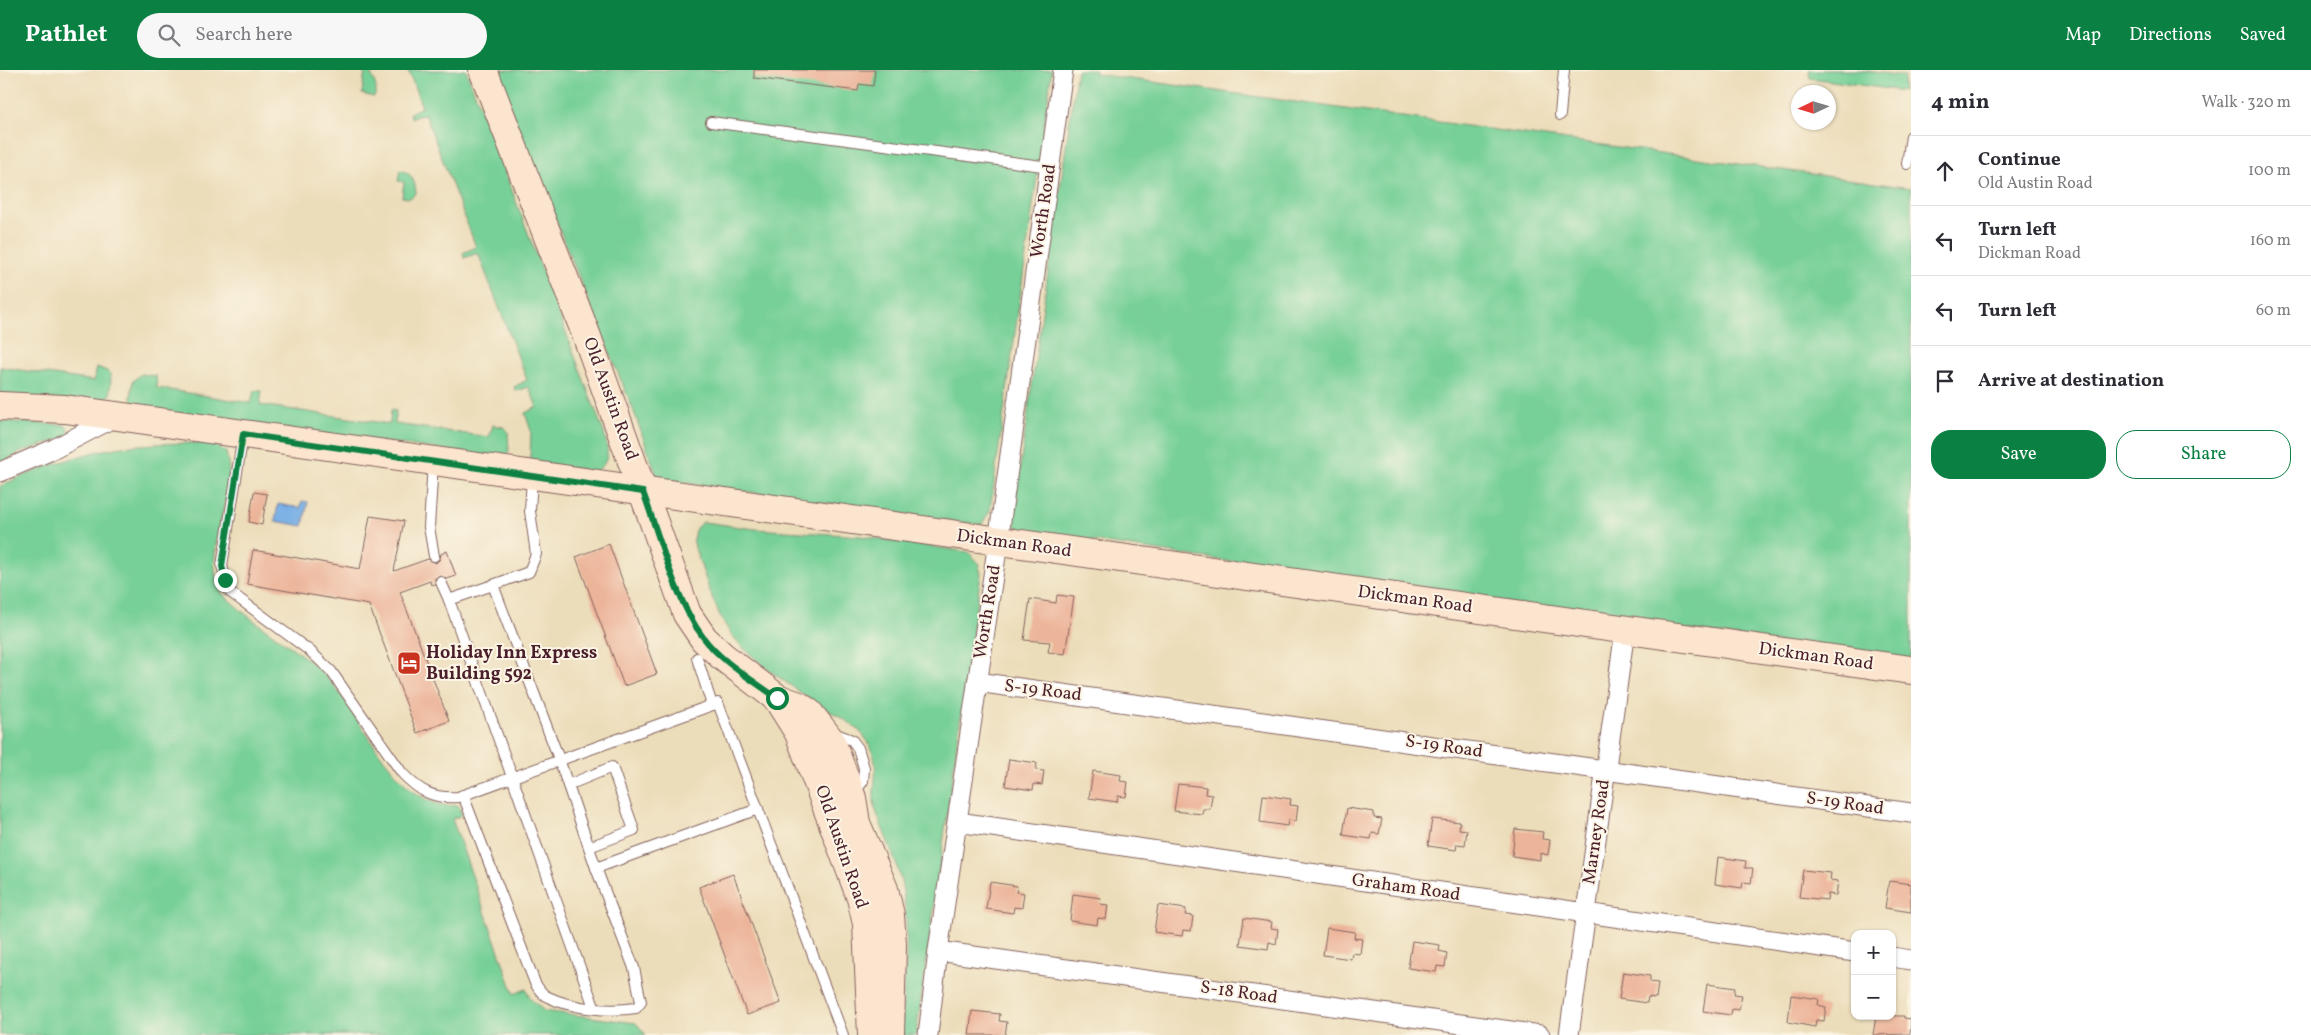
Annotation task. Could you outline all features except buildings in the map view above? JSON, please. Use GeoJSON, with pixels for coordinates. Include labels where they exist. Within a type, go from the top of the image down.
{"type":"FeatureCollection","features":[{"type":"Feature","properties":{"kind":"street","name":"Old Austin Road"},"geometry":{"type":"LineString","coordinates":[[483,70],[586,334],[688,614],[704,639],[722,656],[777,698],[799,706],[809,713],[831,741],[840,803],[867,924],[872,1035]]}},
{"type":"Feature","properties":{"kind":"street","name":"Worth Road"},"geometry":{"type":"LineString","coordinates":[[928,1035],[938,950],[958,822],[1064,70]]}},
{"type":"Feature","properties":{"kind":"street","name":"Dickman Road"},"geometry":{"type":"LineString","coordinates":[[0,406],[64,409],[117,416],[643,492],[1911,670]]}},
{"type":"Feature","properties":{"kind":"street"},"geometry":{"type":"LineString","coordinates":[[0,472],[54,449],[117,416]]}},
{"type":"Feature","properties":{"kind":"street","name":"Marney Road"},"geometry":{"type":"LineString","coordinates":[[1568,1035],[1625,630]]}},
{"type":"Feature","properties":{"kind":"street","name":"S-19 Road"},"geometry":{"type":"LineString","coordinates":[[977,682],[1911,813]]}},
{"type":"Feature","properties":{"kind":"street","name":"Old Austin Road"},"geometry":{"type":"LineString","coordinates":[[777,698],[840,803],[856,823],[884,889],[890,915],[892,944],[890,1035]]}},
{"type":"Feature","properties":{"kind":"street","name":"Graham Road"},"geometry":{"type":"LineString","coordinates":[[958,822],[1851,951]]}},
{"type":"Feature","properties":{"kind":"street","name":"S-18 Road"},"geometry":{"type":"LineString","coordinates":[[938,950],[1540,1035]]}},
{"type":"Feature","properties":{"kind":"street"},"geometry":{"type":"LineString","coordinates":[[1896,958],[1911,960]]}},
{"type":"Feature","properties":{"kind":"lane"},"geometry":{"type":"LineString","coordinates":[[1560,115],[1564,70]]}},
{"type":"Feature","properties":{"kind":"lane"},"geometry":{"type":"LineString","coordinates":[[712,122],[1050,167]]}},
{"type":"Feature","properties":{"kind":"lane"},"geometry":{"type":"LineString","coordinates":[[1906,164],[1911,136]]}},
{"type":"Feature","properties":{"kind":"lane"},"geometry":{"type":"LineString","coordinates":[[243,434],[222,566],[230,592],[310,651],[331,671],[402,773],[414,786],[430,796],[446,798],[463,795],[718,703],[843,1035]]}},
{"type":"Feature","properties":{"kind":"lane"},"geometry":{"type":"LineString","coordinates":[[434,462],[429,527],[434,556]]}},
{"type":"Feature","properties":{"kind":"lane"},"geometry":{"type":"LineString","coordinates":[[449,600],[529,572],[536,554],[530,511],[532,476]]}},
{"type":"Feature","properties":{"kind":"lane"},"geometry":{"type":"LineString","coordinates":[[441,582],[594,1007]]}},
{"type":"Feature","properties":{"kind":"lane"},"geometry":{"type":"LineString","coordinates":[[463,795],[535,983],[546,997],[567,1004],[626,1009],[636,1008],[641,1002],[634,968],[493,585]]}},
{"type":"Feature","properties":{"kind":"lane"},"geometry":{"type":"LineString","coordinates":[[697,658],[712,705]]}},
{"type":"Feature","properties":{"kind":"lane"},"geometry":{"type":"LineString","coordinates":[[568,785],[612,767],[634,830],[589,847]]}},
{"type":"Feature","properties":{"kind":"lane"},"geometry":{"type":"LineString","coordinates":[[596,868],[758,809]]}},
{"type":"Feature","properties":{"kind":"green space"},"geometry":{"type":"Polygon","coordinates":[[[365,70],[370,72],[375,85],[374,97],[362,94],[365,70]]]}},
{"type":"Feature","properties":{"kind":"green space"},"geometry":{"type":"Polygon","coordinates":[[[408,70],[466,70],[604,433],[607,444],[606,459],[596,471],[532,463],[530,458],[531,431],[525,413],[537,407],[529,387],[516,391],[514,387],[527,380],[478,253],[464,258],[463,253],[476,247],[425,114],[411,118],[410,113],[422,107],[408,70]]]}},
{"type":"Feature","properties":{"kind":"green space"},"geometry":{"type":"Polygon","coordinates":[[[496,70],[1052,70],[990,511],[981,525],[658,479],[634,412],[496,70]]]}},
{"type":"Feature","properties":{"kind":"green space"},"geometry":{"type":"Polygon","coordinates":[[[1077,70],[1095,70],[1095,74],[1911,188],[1911,663],[1019,530],[1013,520],[1015,502],[1077,70]]]}},
{"type":"Feature","properties":{"kind":"green space"},"geometry":{"type":"Polygon","coordinates":[[[1809,70],[1858,70],[1904,76],[1903,91],[1810,78],[1809,70]]]}},
{"type":"Feature","properties":{"kind":"green space"},"geometry":{"type":"Polygon","coordinates":[[[400,170],[410,175],[414,181],[416,193],[410,198],[402,197],[404,182],[398,181],[400,170]]]}},
{"type":"Feature","properties":{"kind":"green space"},"geometry":{"type":"Polygon","coordinates":[[[0,367],[94,381],[97,367],[111,375],[110,394],[104,402],[0,396],[0,367]]]}},
{"type":"Feature","properties":{"kind":"green space"},"geometry":{"type":"Polygon","coordinates":[[[141,374],[156,376],[157,388],[251,403],[254,391],[262,391],[260,405],[390,424],[391,410],[396,411],[395,424],[489,437],[493,425],[503,427],[508,431],[509,451],[505,458],[137,409],[131,398],[133,381],[141,374]]]}},
{"type":"Feature","properties":{"kind":"green space"},"geometry":{"type":"Polygon","coordinates":[[[0,421],[65,425],[69,430],[67,437],[21,452],[0,463],[0,421]]]}},
{"type":"Feature","properties":{"kind":"green space"},"geometry":{"type":"Polygon","coordinates":[[[211,443],[226,452],[229,469],[228,485],[216,547],[216,577],[220,590],[247,615],[307,659],[328,679],[400,779],[418,794],[437,804],[458,805],[462,815],[452,819],[514,994],[526,989],[530,998],[544,1011],[636,1023],[646,1035],[0,1035],[0,486],[51,465],[105,450],[150,444],[211,443]]]}},
{"type":"Feature","properties":{"kind":"green space"},"geometry":{"type":"Polygon","coordinates":[[[704,522],[755,529],[860,536],[968,552],[978,562],[981,574],[916,1035],[901,1035],[906,958],[904,900],[901,881],[875,808],[875,763],[870,745],[852,725],[813,701],[768,669],[745,650],[729,631],[715,604],[694,545],[696,528],[704,522]]]}},
{"type":"Feature","properties":{"kind":"water"},"geometry":{"type":"Polygon","coordinates":[[[302,501],[308,502],[303,526],[275,521],[278,504],[300,508],[302,501]]]}},
{"type":"Feature","properties":{"kind":"place","name":"Holiday Inn Express Building 592"},"geometry":{"type":"Point","coordinates":[409,663]}},
{"type":"Feature","properties":{"kind":"route"},"geometry":{"type":"LineString","coordinates":[[225,580],[222,566],[243,434],[643,492],[688,614],[704,639],[722,656],[777,698]]}}]}
